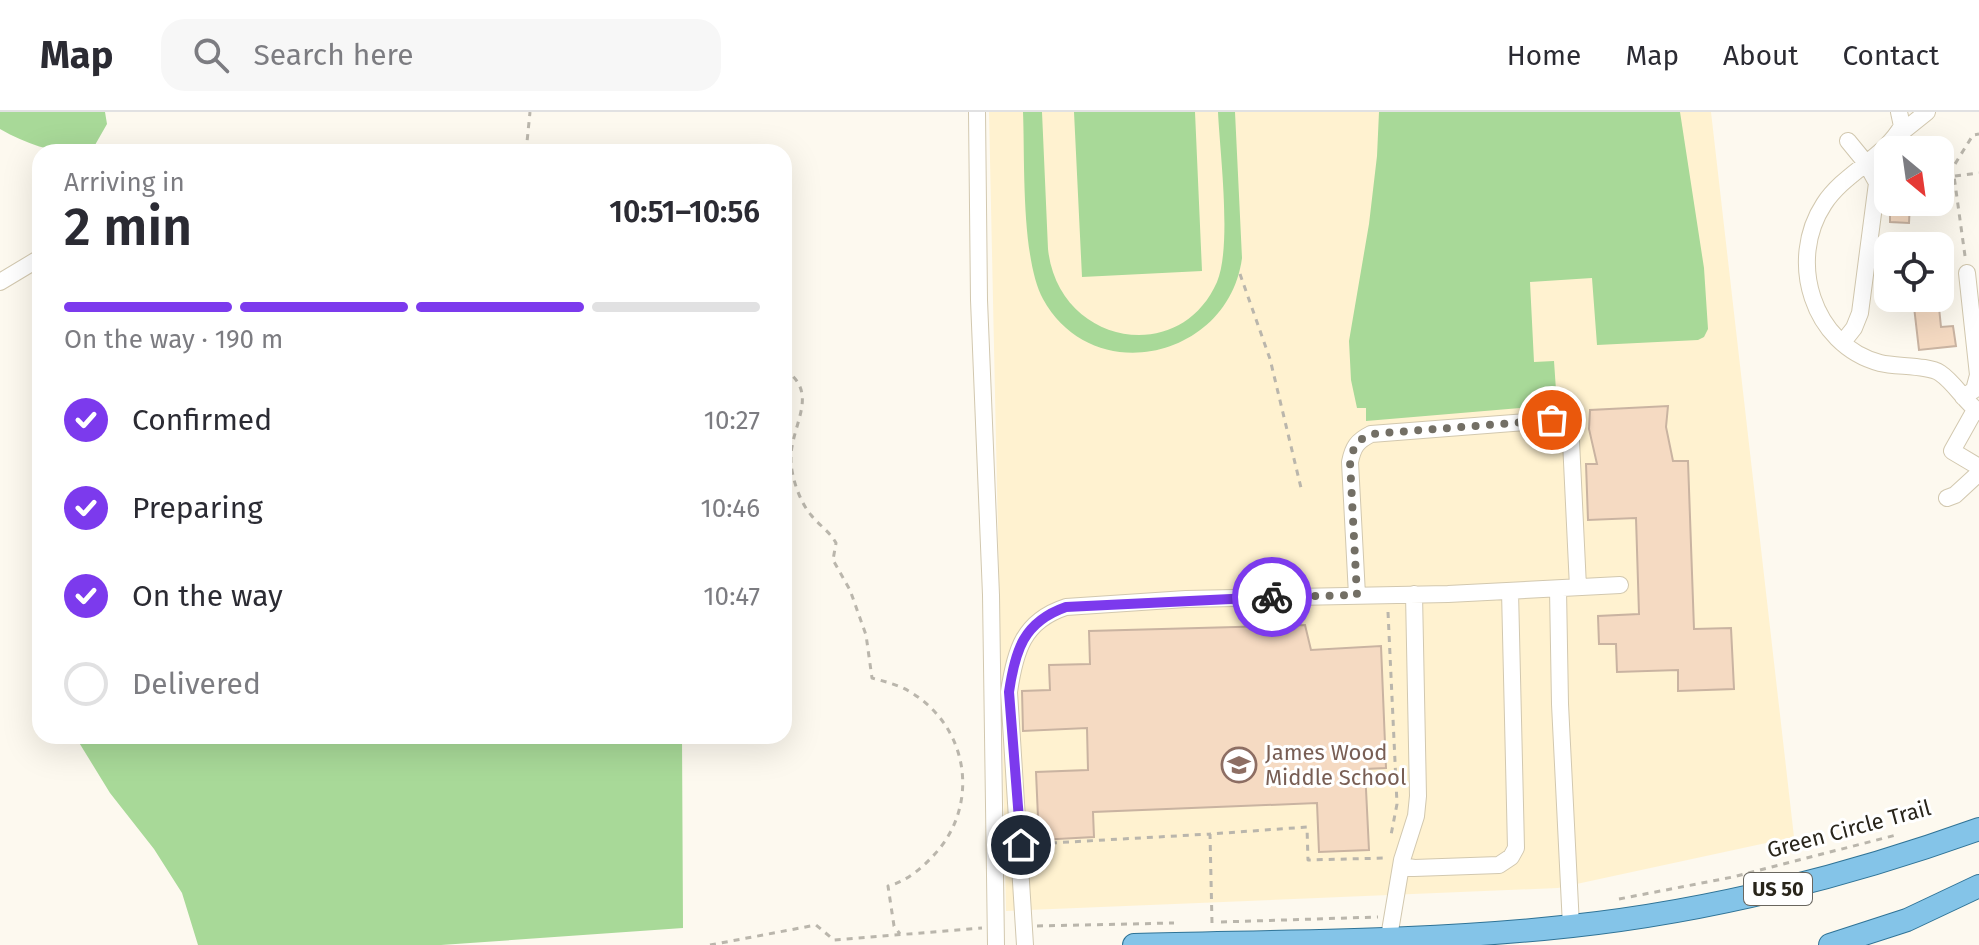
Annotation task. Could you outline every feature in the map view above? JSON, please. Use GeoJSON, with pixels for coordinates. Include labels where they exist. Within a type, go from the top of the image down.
{"type":"FeatureCollection","features":[{"type":"Feature","properties":{"kind":"main road","name":"US 50"},"geometry":{"type":"LineString","coordinates":[[1134,945],[1446,935],[1571,936],[1872,865],[1979,829]]}},
{"type":"Feature","properties":{"kind":"main road"},"geometry":{"type":"LineString","coordinates":[[1830,945],[1907,920],[1979,886]]}},
{"type":"Feature","properties":{"kind":"main road"},"geometry":{"type":"LineString","coordinates":[[1417,945],[1446,935]]}},
{"type":"Feature","properties":{"kind":"lane"},"geometry":{"type":"LineString","coordinates":[[977,112],[979,300],[991,595],[996,945]]}},
{"type":"Feature","properties":{"kind":"lane"},"geometry":{"type":"LineString","coordinates":[[1895,136],[1902,124],[1899,112]]}},
{"type":"Feature","properties":{"kind":"lane"},"geometry":{"type":"LineString","coordinates":[[1898,136],[1927,112]]}},
{"type":"Feature","properties":{"kind":"lane"},"geometry":{"type":"LineString","coordinates":[[1843,342],[1854,328],[1860,313],[1877,190],[1876,178],[1848,141]]}},
{"type":"Feature","properties":{"kind":"lane"},"geometry":{"type":"LineString","coordinates":[[1874,156],[1825,203],[1814,222],[1805,256],[1812,299],[1819,314],[1843,342],[1863,356],[1880,363],[1938,371],[1977,411],[1952,452],[1979,470],[1955,495],[1947,498]]}},
{"type":"Feature","properties":{"kind":"lane"},"geometry":{"type":"LineString","coordinates":[[0,282],[32,263]]}},
{"type":"Feature","properties":{"kind":"lane"},"geometry":{"type":"LineString","coordinates":[[1963,397],[1974,390],[1978,375],[1967,273]]}},
{"type":"Feature","properties":{"kind":"lane"},"geometry":{"type":"LineString","coordinates":[[1357,595],[1350,462],[1359,439],[1371,434],[1552,420],[1562,423],[1571,441],[1578,587]]}},
{"type":"Feature","properties":{"kind":"lane"},"geometry":{"type":"LineString","coordinates":[[1025,945],[1009,692],[1019,647],[1028,631],[1051,612],[1066,607],[1186,599],[1510,591],[1620,585]]}},
{"type":"Feature","properties":{"kind":"lane"},"geometry":{"type":"LineString","coordinates":[[1558,589],[1571,936]]}},
{"type":"Feature","properties":{"kind":"lane"},"geometry":{"type":"LineString","coordinates":[[1394,862],[1414,868],[1499,865],[1511,857],[1516,848],[1510,591]]}},
{"type":"Feature","properties":{"kind":"lane"},"geometry":{"type":"LineString","coordinates":[[1389,937],[1394,862],[1416,816],[1418,796],[1414,594]]}},
{"type":"Feature","properties":{"kind":"path"},"geometry":{"type":"LineString","coordinates":[[527,144],[530,112]]}},
{"type":"Feature","properties":{"kind":"path"},"geometry":{"type":"LineString","coordinates":[[1954,170],[1973,135],[1979,134]]}},
{"type":"Feature","properties":{"kind":"path"},"geometry":{"type":"LineString","coordinates":[[1954,174],[1979,173]]}},
{"type":"Feature","properties":{"kind":"path"},"geometry":{"type":"LineString","coordinates":[[1954,187],[1967,273]]}},
{"type":"Feature","properties":{"kind":"path"},"geometry":{"type":"LineString","coordinates":[[1240,274],[1270,359],[1302,492]]}},
{"type":"Feature","properties":{"kind":"path"},"geometry":{"type":"LineString","coordinates":[[792,377],[800,385],[804,400],[792,445]]}},
{"type":"Feature","properties":{"kind":"path"},"geometry":{"type":"LineString","coordinates":[[792,461],[794,478],[811,515],[836,543],[833,560],[850,590],[866,635],[872,678],[893,684],[919,698],[953,734],[959,752],[964,786],[954,827],[926,864],[897,884],[888,886],[894,926],[900,934]]}},
{"type":"Feature","properties":{"kind":"path"},"geometry":{"type":"LineString","coordinates":[[1376,611],[1388,611],[1397,804],[1390,844]]}},
{"type":"Feature","properties":{"kind":"path"},"geometry":{"type":"LineString","coordinates":[[1051,843],[1307,827],[1308,860],[1394,862]]}},
{"type":"Feature","properties":{"kind":"path"},"geometry":{"type":"LineString","coordinates":[[1210,834],[1212,923]]}},
{"type":"Feature","properties":{"kind":"path","name":"Green Circle Trail"},"geometry":{"type":"LineString","coordinates":[[1633,897],[1733,877],[1896,835]]}},
{"type":"Feature","properties":{"kind":"shaded area"},"geometry":{"type":"Polygon","coordinates":[[[989,112],[1711,112],[1794,837],[1558,888],[1006,911],[989,112]]]}},
{"type":"Feature","properties":{"kind":"green space"},"geometry":{"type":"Polygon","coordinates":[[[0,112],[105,112],[107,124],[96,144],[33,144],[0,129],[0,112]]]}},
{"type":"Feature","properties":{"kind":"green space"},"geometry":{"type":"Polygon","coordinates":[[[1023,112],[1042,112],[1048,249],[1057,281],[1073,306],[1096,324],[1122,333],[1149,334],[1176,326],[1199,309],[1217,282],[1224,246],[1218,112],[1235,112],[1242,258],[1232,292],[1212,319],[1187,339],[1156,350],[1125,352],[1093,345],[1065,327],[1043,299],[1031,259],[1023,112]]]}},
{"type":"Feature","properties":{"kind":"green space"},"geometry":{"type":"Polygon","coordinates":[[[1074,112],[1195,112],[1202,271],[1082,277],[1074,112]]]}},
{"type":"Feature","properties":{"kind":"green space"},"geometry":{"type":"Polygon","coordinates":[[[1379,112],[1680,112],[1704,268],[1708,329],[1704,337],[1698,340],[1597,345],[1592,278],[1530,282],[1534,362],[1554,361],[1557,405],[1366,421],[1366,408],[1357,408],[1351,380],[1349,341],[1369,224],[1379,112]]]}},
{"type":"Feature","properties":{"kind":"green space"},"geometry":{"type":"Polygon","coordinates":[[[80,744],[682,744],[683,928],[441,945],[198,945],[182,893],[154,849],[110,793],[80,744]]]}},
{"type":"Feature","properties":{"kind":"building"},"geometry":{"type":"Polygon","coordinates":[[[1890,216],[1909,216],[1909,223],[1890,222],[1890,216]]]}},
{"type":"Feature","properties":{"kind":"building"},"geometry":{"type":"Polygon","coordinates":[[[1915,312],[1939,312],[1941,327],[1953,326],[1956,346],[1919,350],[1915,312]]]}},
{"type":"Feature","properties":{"kind":"building"},"geometry":{"type":"Polygon","coordinates":[[[1668,406],[1666,427],[1673,461],[1688,461],[1694,629],[1731,628],[1734,689],[1678,691],[1678,670],[1617,672],[1616,644],[1599,644],[1598,616],[1639,614],[1636,518],[1588,520],[1586,464],[1597,464],[1589,429],[1590,410],[1668,406]]]}},
{"type":"Feature","properties":{"kind":"building"},"geometry":{"type":"Polygon","coordinates":[[[1305,625],[1311,650],[1381,646],[1386,768],[1365,769],[1369,850],[1319,852],[1317,803],[1093,812],[1094,837],[1039,840],[1036,772],[1088,770],[1087,728],[1023,731],[1022,691],[1050,690],[1049,665],[1090,664],[1089,631],[1305,625]]]}},
{"type":"Feature","properties":{"kind":"way so far"},"geometry":{"type":"LineString","coordinates":[[1272,597],[1357,595],[1350,462],[1359,439],[1371,434],[1552,420]]}},
{"type":"Feature","properties":{"kind":"place","name":"James Wood Middle School"},"geometry":{"type":"Point","coordinates":[1239,765]}},
{"type":"Feature","properties":{"kind":"route"},"geometry":{"type":"LineString","coordinates":[[1021,845],[1009,692],[1019,647],[1038,620],[1066,607],[1272,597]]}}]}
